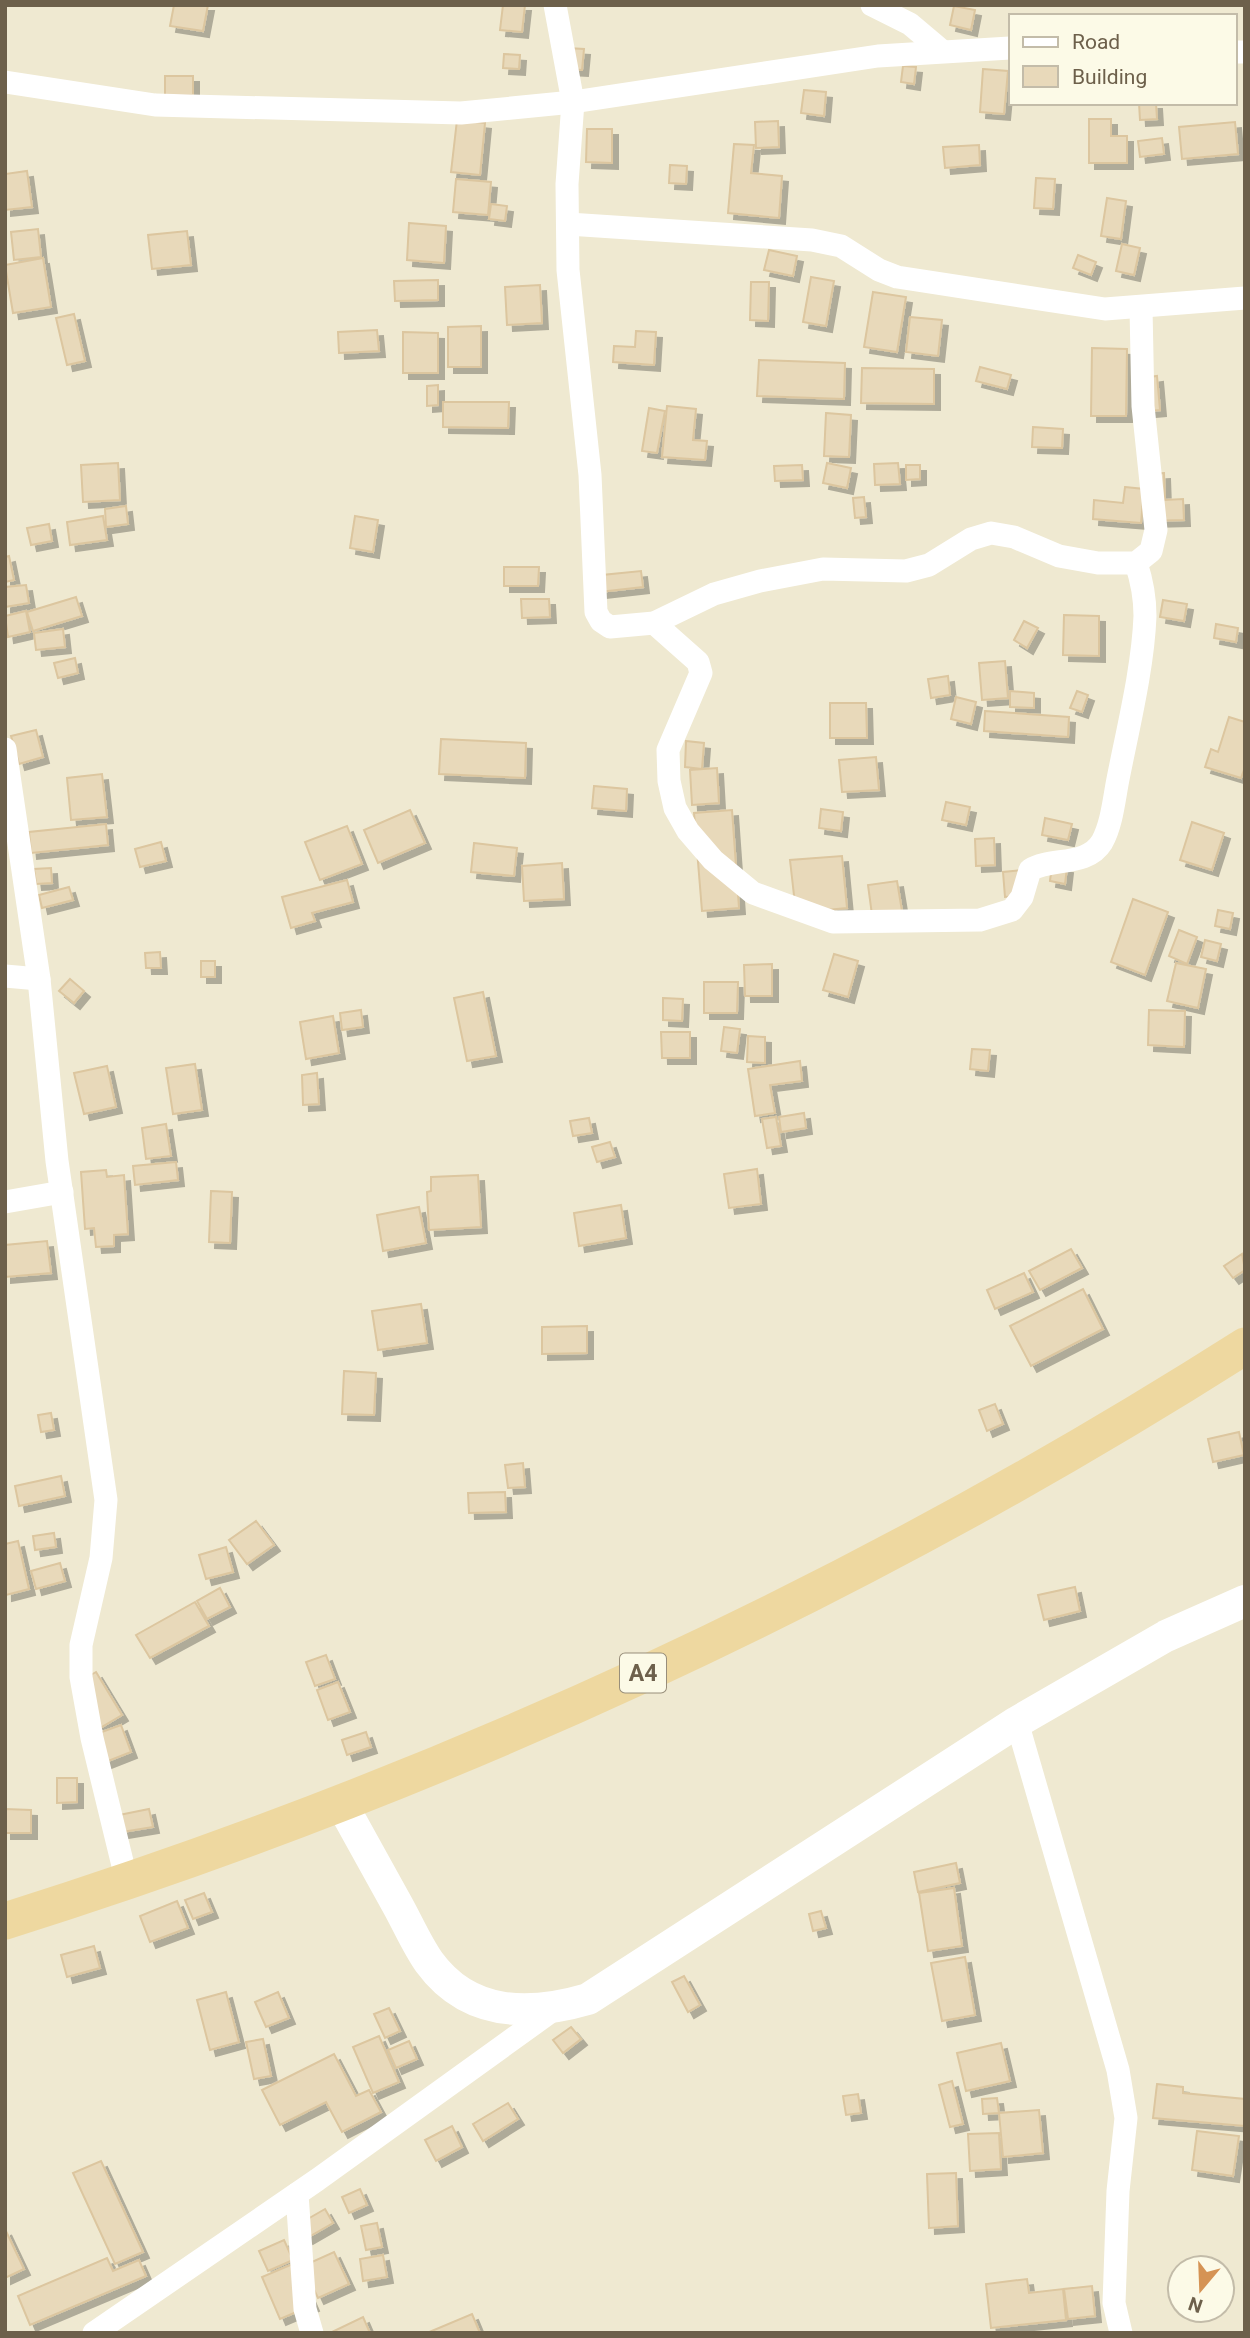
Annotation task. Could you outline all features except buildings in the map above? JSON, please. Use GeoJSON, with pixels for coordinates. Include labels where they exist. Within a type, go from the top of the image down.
{"type":"FeatureCollection","features":[{"type":"Feature","properties":{"kind":"highway","name":"A4"},"geometry":{"type":"LineString","coordinates":[[5,1921],[127,1882],[341,1803],[545,1719],[851,1573],[971,1510],[1099,1437],[1245,1346]]}},
{"type":"Feature","properties":{"kind":"main road"},"geometry":{"type":"LineString","coordinates":[[341,1803],[429,1963],[457,1989],[485,2004],[518,2011],[553,2010],[588,1999],[1017,1722],[1166,1636],[1245,1601]]}},
{"type":"Feature","properties":{"kind":"street"},"geometry":{"type":"LineString","coordinates":[[555,5],[573,102],[567,184],[568,270],[590,475],[596,612],[601,621],[610,627],[654,623],[714,594],[760,581],[823,569],[906,571],[929,565],[971,539],[991,533],[1014,537],[1059,556],[1098,563],[1136,563],[1152,551],[1156,530],[1143,406],[1141,308]]}},
{"type":"Feature","properties":{"kind":"street"},"geometry":{"type":"LineString","coordinates":[[872,5],[910,24],[942,51]]}},
{"type":"Feature","properties":{"kind":"street"},"geometry":{"type":"LineString","coordinates":[[5,82],[155,105],[461,113],[573,102],[878,56],[1009,48]]}},
{"type":"Feature","properties":{"kind":"street"},"geometry":{"type":"LineString","coordinates":[[568,224],[811,240],[841,246],[879,270],[897,276],[1105,309],[1245,298]]}},
{"type":"Feature","properties":{"kind":"street"},"geometry":{"type":"LineString","coordinates":[[654,623],[698,662],[701,673],[668,750],[668,781],[675,808],[688,831],[713,860],[753,893],[833,922],[980,920],[1012,910],[1022,897],[1030,870],[1041,863],[1068,861],[1090,854],[1102,842],[1109,821],[1129,720],[1144,618],[1144,590],[1136,563]]}},
{"type":"Feature","properties":{"kind":"street"},"geometry":{"type":"LineString","coordinates":[[5,749],[39,979],[62,1192],[106,1500],[101,1558],[81,1645],[81,1677],[92,1738],[127,1882]]}},
{"type":"Feature","properties":{"kind":"street"},"geometry":{"type":"LineString","coordinates":[[5,976],[39,979]]}},
{"type":"Feature","properties":{"kind":"street"},"geometry":{"type":"LineString","coordinates":[[5,1202],[62,1192]]}},
{"type":"Feature","properties":{"kind":"street"},"geometry":{"type":"LineString","coordinates":[[1017,1722],[1118,2070],[1126,2118],[1118,2191],[1114,2303],[1121,2333]]}},
{"type":"Feature","properties":{"kind":"street"},"geometry":{"type":"LineString","coordinates":[[93,2333],[298,2194],[553,2010]]}},
{"type":"Feature","properties":{"kind":"street"},"geometry":{"type":"LineString","coordinates":[[298,2194],[305,2309],[312,2333]]}},
{"type":"Feature","properties":{"kind":"shaded area"},"geometry":{"type":"Polygon","coordinates":[[[5,5],[1245,5],[1245,2333],[5,2333],[5,5]]]}}]}
